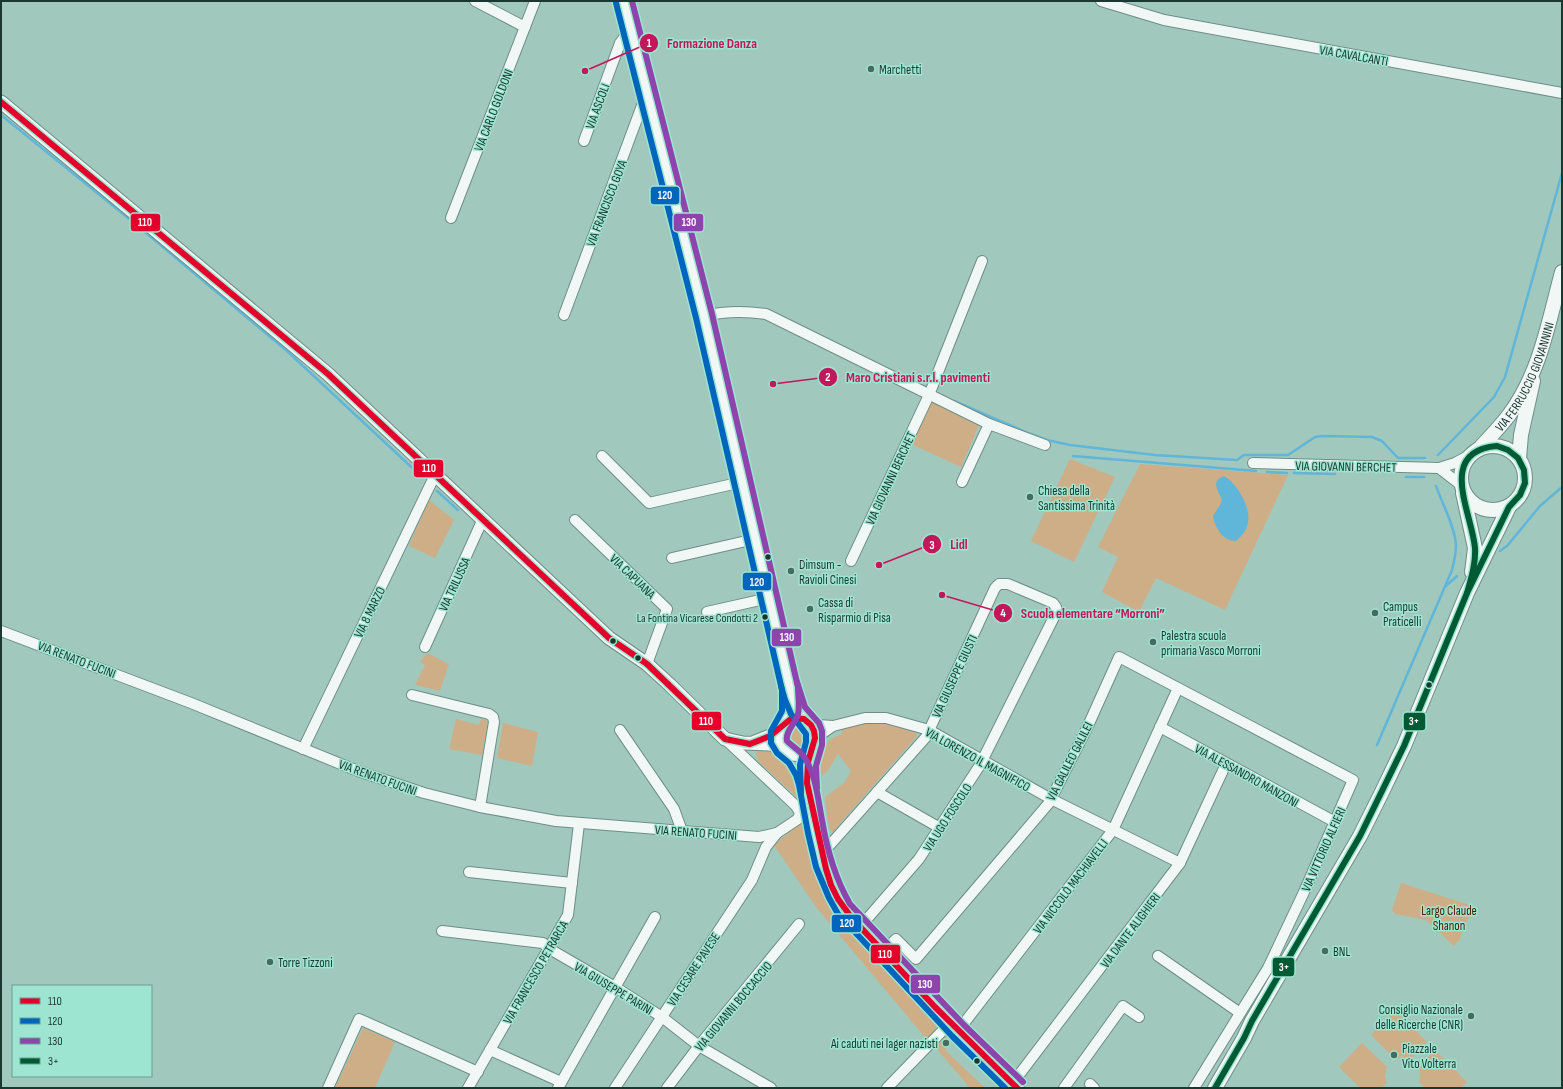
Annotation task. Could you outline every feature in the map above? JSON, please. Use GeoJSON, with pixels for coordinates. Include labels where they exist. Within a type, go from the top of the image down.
{"type":"FeatureCollection","features":[{"type":"Feature","properties":{"kind":"main road"},"geometry":{"type":"LineString","coordinates":[[624,1],[648,90],[704,316],[790,688],[796,706],[814,731],[813,744],[808,762],[807,783]]}},
{"type":"Feature","properties":{"kind":"main road","name":"VIA FERRUCCIO GIOVANNINI"},"geometry":{"type":"LineString","coordinates":[[1518,458],[1521,435],[1531,396],[1537,363],[1562,272]]}},
{"type":"Feature","properties":{"kind":"main road","name":"VIA FERRUCCIO GIOVANNINI"},"geometry":{"type":"LineString","coordinates":[[1475,452],[1509,414],[1537,363]]}},
{"type":"Feature","properties":{"kind":"main road"},"geometry":{"type":"LineString","coordinates":[[1216,1088],[1244,1038],[1263,1019],[1293,970],[1340,887],[1350,866],[1360,836],[1404,746],[1467,593],[1509,507],[1520,496],[1525,484],[1525,471],[1518,458],[1509,450],[1500,447],[1487,446],[1475,452],[1462,468],[1462,487],[1475,548],[1467,593]]}},
{"type":"Feature","properties":{"kind":"main road"},"geometry":{"type":"LineString","coordinates":[[1462,487],[1468,500],[1481,509],[1494,511],[1509,507]]}},
{"type":"Feature","properties":{"kind":"main road"},"geometry":{"type":"LineString","coordinates":[[790,688],[790,710],[778,739],[799,764],[807,783],[828,879],[841,904],[860,927],[954,1027],[1015,1086]]}},
{"type":"Feature","properties":{"kind":"main road"},"geometry":{"type":"LineString","coordinates":[[783,725],[798,718],[806,721]]}},
{"type":"Feature","properties":{"kind":"main road"},"geometry":{"type":"LineString","coordinates":[[787,751],[801,754],[806,752],[813,744]]}},
{"type":"Feature","properties":{"kind":"street"},"geometry":{"type":"LineString","coordinates":[[475,1],[525,27]]}},
{"type":"Feature","properties":{"kind":"street","name":"VIA CARLO GOLDONI"},"geometry":{"type":"LineString","coordinates":[[452,218],[534,1]]}},
{"type":"Feature","properties":{"kind":"street","name":"VIA CAVALCANTI"},"geometry":{"type":"LineString","coordinates":[[1101,1],[1147,15],[1279,42],[1562,93]]}},
{"type":"Feature","properties":{"kind":"street","name":"VIA ASCOLI"},"geometry":{"type":"LineString","coordinates":[[584,141],[620,43],[632,28]]}},
{"type":"Feature","properties":{"kind":"street","name":"VIA FRANCISCO GOYA"},"geometry":{"type":"LineString","coordinates":[[564,315],[648,90]]}},
{"type":"Feature","properties":{"kind":"street"},"geometry":{"type":"LineString","coordinates":[[1,102],[328,374],[609,638],[647,664],[799,810],[800,816],[794,822],[777,833]]}},
{"type":"Feature","properties":{"kind":"street","name":"VIA GIOVANNI BERCHET"},"geometry":{"type":"LineString","coordinates":[[851,561],[929,395],[982,261]]}},
{"type":"Feature","properties":{"kind":"street"},"geometry":{"type":"LineString","coordinates":[[704,316],[724,312],[766,314],[989,424],[1045,445]]}},
{"type":"Feature","properties":{"kind":"street"},"geometry":{"type":"LineString","coordinates":[[962,482],[989,424]]}},
{"type":"Feature","properties":{"kind":"street","name":"VIA GIOVANNI BERCHET"},"geometry":{"type":"LineString","coordinates":[[1253,463],[1439,468],[1455,463],[1475,452]]}},
{"type":"Feature","properties":{"kind":"street"},"geometry":{"type":"LineString","coordinates":[[602,456],[649,503],[742,482]]}},
{"type":"Feature","properties":{"kind":"street"},"geometry":{"type":"LineString","coordinates":[[1439,468],[1462,487]]}},
{"type":"Feature","properties":{"kind":"street","name":"VIA 8 MARZO"},"geometry":{"type":"LineString","coordinates":[[303,749],[435,475]]}},
{"type":"Feature","properties":{"kind":"street","name":"VIA TRILUSSA"},"geometry":{"type":"LineString","coordinates":[[425,648],[482,520]]}},
{"type":"Feature","properties":{"kind":"street","name":"VIA CAPUANA"},"geometry":{"type":"LineString","coordinates":[[575,520],[667,609],[647,664]]}},
{"type":"Feature","properties":{"kind":"street"},"geometry":{"type":"LineString","coordinates":[[672,558],[755,540]]}},
{"type":"Feature","properties":{"kind":"street","name":"VIA GIUSEPPE GIUSTI"},"geometry":{"type":"LineString","coordinates":[[829,846],[926,737],[997,586],[1008,584],[1053,603],[1056,608]]}},
{"type":"Feature","properties":{"kind":"street"},"geometry":{"type":"LineString","coordinates":[[707,612],[769,598]]}},
{"type":"Feature","properties":{"kind":"street","name":"VIA UGO FOSCOLO"},"geometry":{"type":"LineString","coordinates":[[860,927],[919,859],[983,760],[1055,615],[1056,608]]}},
{"type":"Feature","properties":{"kind":"street","name":"VIA RENATO FUCINI"},"geometry":{"type":"LineString","coordinates":[[1,630],[191,703],[358,771],[399,786],[480,808],[579,824],[759,837],[777,833]]}},
{"type":"Feature","properties":{"kind":"street","name":"VIA GALILEO GALILEI"},"geometry":{"type":"LineString","coordinates":[[883,952],[896,939],[916,959],[1051,800],[1087,728],[1119,657],[1178,688]]}},
{"type":"Feature","properties":{"kind":"street"},"geometry":{"type":"LineString","coordinates":[[1160,727],[1178,688]]}},
{"type":"Feature","properties":{"kind":"street","name":"VIA VITTORIO ALFIERI"},"geometry":{"type":"LineString","coordinates":[[1178,688],[1352,780],[1335,822],[1271,962],[1194,1088]]}},
{"type":"Feature","properties":{"kind":"street"},"geometry":{"type":"LineString","coordinates":[[412,695],[489,714],[493,717],[494,722],[480,808]]}},
{"type":"Feature","properties":{"kind":"street","name":"VIA LORENZO IL MAGNIFICO"},"geometry":{"type":"LineString","coordinates":[[806,721],[818,725],[833,726],[859,719],[876,718],[904,722],[929,730],[1051,800],[1180,863]]}},
{"type":"Feature","properties":{"kind":"street"},"geometry":{"type":"LineString","coordinates":[[750,744],[770,736],[783,725]]}},
{"type":"Feature","properties":{"kind":"street","name":"VIA LORENZO IL MAGNIFICO"},"geometry":{"type":"LineString","coordinates":[[813,744],[820,735],[833,726]]}},
{"type":"Feature","properties":{"kind":"street","name":"VIA ALESSANDRO MANZONI"},"geometry":{"type":"LineString","coordinates":[[1160,727],[1335,822]]}},
{"type":"Feature","properties":{"kind":"street","name":"VIA NICCOLÒ MACHIAVELLI"},"geometry":{"type":"LineString","coordinates":[[887,1088],[954,1027],[1113,830],[1160,727]]}},
{"type":"Feature","properties":{"kind":"street"},"geometry":{"type":"LineString","coordinates":[[620,730],[674,809],[682,831]]}},
{"type":"Feature","properties":{"kind":"street"},"geometry":{"type":"LineString","coordinates":[[725,739],[750,744],[770,744],[787,751]]}},
{"type":"Feature","properties":{"kind":"street"},"geometry":{"type":"LineString","coordinates":[[749,762],[748,752],[750,744]]}},
{"type":"Feature","properties":{"kind":"street","name":"VIA DANTE ALIGHIERI"},"geometry":{"type":"LineString","coordinates":[[1015,1086],[1180,863],[1226,764]]}},
{"type":"Feature","properties":{"kind":"street"},"geometry":{"type":"LineString","coordinates":[[877,792],[940,828]]}},
{"type":"Feature","properties":{"kind":"street","name":"VIA FRANCESCO PETRARCA"},"geometry":{"type":"LineString","coordinates":[[468,1088],[568,914],[579,824]]}},
{"type":"Feature","properties":{"kind":"street","name":"VIA CESARE PAVESE"},"geometry":{"type":"LineString","coordinates":[[615,1088],[752,880],[766,847],[777,833]]}},
{"type":"Feature","properties":{"kind":"street"},"geometry":{"type":"LineString","coordinates":[[759,837],[766,847]]}},
{"type":"Feature","properties":{"kind":"street"},"geometry":{"type":"LineString","coordinates":[[469,872],[572,883]]}},
{"type":"Feature","properties":{"kind":"street"},"geometry":{"type":"LineString","coordinates":[[490,1050],[560,1085],[614,987],[655,917]]}},
{"type":"Feature","properties":{"kind":"street","name":"VIA GIOVANNI BOCCACCIO"},"geometry":{"type":"LineString","coordinates":[[667,1088],[699,1046],[799,924]]}},
{"type":"Feature","properties":{"kind":"street","name":"VIA GIUSEPPE PARINI"},"geometry":{"type":"LineString","coordinates":[[442,931],[543,943],[548,948],[662,1017],[699,1046],[771,1088]]}},
{"type":"Feature","properties":{"kind":"street"},"geometry":{"type":"LineString","coordinates":[[1158,956],[1240,1013]]}},
{"type":"Feature","properties":{"kind":"street"},"geometry":{"type":"LineString","coordinates":[[1064,1088],[1124,1006],[1139,1017]]}},
{"type":"Feature","properties":{"kind":"street"},"geometry":{"type":"LineString","coordinates":[[328,1088],[359,1019],[478,1072]]}},
{"type":"Feature","properties":{"kind":"green space"},"geometry":{"type":"Polygon","coordinates":[[[933,402],[979,425],[961,467],[911,444],[930,403],[933,402]]]}},
{"type":"Feature","properties":{"kind":"green space"},"geometry":{"type":"Polygon","coordinates":[[[1070,459],[1115,477],[1074,562],[1031,541],[1070,459]]]}},
{"type":"Feature","properties":{"kind":"green space"},"geometry":{"type":"Polygon","coordinates":[[[1140,464],[1288,475],[1225,610],[1156,578],[1139,612],[1102,592],[1118,557],[1098,547],[1140,464]]]}},
{"type":"Feature","properties":{"kind":"green space"},"geometry":{"type":"Polygon","coordinates":[[[429,500],[454,520],[435,558],[409,546],[429,500]]]}},
{"type":"Feature","properties":{"kind":"green space"},"geometry":{"type":"Polygon","coordinates":[[[427,653],[449,664],[440,691],[415,685],[425,665],[420,662],[427,653]]]}},
{"type":"Feature","properties":{"kind":"green space"},"geometry":{"type":"Polygon","coordinates":[[[456,719],[479,725],[481,719],[488,722],[482,755],[449,749],[456,719]]]}},
{"type":"Feature","properties":{"kind":"green space"},"geometry":{"type":"Polygon","coordinates":[[[878,722],[892,724],[915,731],[917,736],[836,828],[840,832],[833,832],[829,827],[825,797],[845,782],[851,771],[838,754],[829,769],[820,778],[820,757],[822,751],[829,741],[842,734],[841,728],[878,722]]]}},
{"type":"Feature","properties":{"kind":"green space"},"geometry":{"type":"Polygon","coordinates":[[[503,723],[538,732],[532,766],[497,758],[503,723]]]}},
{"type":"Feature","properties":{"kind":"green space"},"geometry":{"type":"Polygon","coordinates":[[[793,727],[801,727],[807,733],[807,741],[801,747],[793,747],[787,741],[787,733],[793,727]]]}},
{"type":"Feature","properties":{"kind":"green space"},"geometry":{"type":"Polygon","coordinates":[[[762,748],[782,757],[793,766],[799,776],[805,800],[803,801],[804,804],[758,761],[756,754],[758,750],[762,748]]]}},
{"type":"Feature","properties":{"kind":"green space"},"geometry":{"type":"Polygon","coordinates":[[[802,822],[809,826],[824,887],[830,900],[846,923],[935,1021],[936,1029],[928,1041],[816,907],[774,845],[802,822]]]}},
{"type":"Feature","properties":{"kind":"green space","name":"Largo Claude Shanon"},"geometry":{"type":"Polygon","coordinates":[[[1401,883],[1473,906],[1460,939],[1454,946],[1426,920],[1395,914],[1392,910],[1401,883]]]}},
{"type":"Feature","properties":{"kind":"green space"},"geometry":{"type":"Polygon","coordinates":[[[1396,1011],[1427,1042],[1411,1059],[1402,1057],[1395,1059],[1371,1035],[1396,1011]]]}},
{"type":"Feature","properties":{"kind":"green space"},"geometry":{"type":"Polygon","coordinates":[[[363,1028],[395,1042],[375,1088],[335,1088],[363,1028]]]}},
{"type":"Feature","properties":{"kind":"green space"},"geometry":{"type":"Polygon","coordinates":[[[950,1032],[976,1057],[972,1061],[952,1042],[945,1050],[985,1088],[970,1088],[935,1047],[950,1032]]]}},
{"type":"Feature","properties":{"kind":"green space"},"geometry":{"type":"Polygon","coordinates":[[[1362,1043],[1387,1067],[1385,1076],[1387,1083],[1381,1088],[1360,1088],[1339,1067],[1362,1043]]]}},
{"type":"Feature","properties":{"kind":"green space"},"geometry":{"type":"Polygon","coordinates":[[[1435,1050],[1467,1082],[1461,1088],[1425,1088],[1419,1082],[1419,1067],[1435,1050]]]}},
{"type":"Feature","properties":{"kind":"water"},"geometry":{"type":"Polygon","coordinates":[[[1224,476],[1234,484],[1242,496],[1247,509],[1247,528],[1236,541],[1227,539],[1221,534],[1213,517],[1222,500],[1216,483],[1217,480],[1224,476]]]}},
{"type":"Feature","properties":{"kind":"waterway"},"geometry":{"type":"LineString","coordinates":[[1,115],[133,222],[287,351],[422,477]]}},
{"type":"Feature","properties":{"kind":"waterway"},"geometry":{"type":"LineString","coordinates":[[1438,455],[1494,397],[1505,377],[1562,173]]}},
{"type":"Feature","properties":{"kind":"waterway"},"geometry":{"type":"LineString","coordinates":[[954,401],[1028,433],[1047,440],[1070,445],[1155,455],[1237,460],[1244,455],[1288,455],[1315,437],[1372,437],[1382,441],[1398,458],[1425,458]]}},
{"type":"Feature","properties":{"kind":"waterway"},"geometry":{"type":"LineString","coordinates":[[1073,456],[1256,471]]}},
{"type":"Feature","properties":{"kind":"waterway"},"geometry":{"type":"LineString","coordinates":[[1267,472],[1287,473]]}},
{"type":"Feature","properties":{"kind":"waterway"},"geometry":{"type":"LineString","coordinates":[[1294,473],[1335,474]]}},
{"type":"Feature","properties":{"kind":"waterway"},"geometry":{"type":"LineString","coordinates":[[1406,477],[1424,477]]}},
{"type":"Feature","properties":{"kind":"waterway"},"geometry":{"type":"LineString","coordinates":[[1377,745],[1452,570],[1456,548],[1455,538],[1451,523],[1436,486]]}},
{"type":"Feature","properties":{"kind":"waterway"},"geometry":{"type":"LineString","coordinates":[[1500,551],[1507,546],[1540,506],[1562,487]]}},
{"type":"Feature","properties":{"kind":"waterway"},"geometry":{"type":"LineString","coordinates":[[437,491],[458,510]]}},
{"type":"Feature","properties":{"kind":"waterway"},"geometry":{"type":"LineString","coordinates":[[1445,587],[1457,576]]}},
{"type":"Feature","properties":{"kind":"transit line","name":"130"},"geometry":{"type":"LineString","coordinates":[[632,1],[712,314],[798,687],[798,714],[789,730],[787,741],[803,755],[812,772],[829,853],[840,884],[850,904],[964,1025],[1023,1082]]}},
{"type":"Feature","properties":{"kind":"transit line","name":"120"},"geometry":{"type":"LineString","coordinates":[[616,3],[696,318],[782,690],[782,711],[771,731],[771,743],[777,753],[789,763],[796,775],[816,867],[829,898],[838,914],[952,1036],[1005,1088]]}},
{"type":"Feature","properties":{"kind":"transit line","name":"110"},"geometry":{"type":"LineString","coordinates":[[1,102],[328,374],[609,638],[647,664],[725,739],[750,744],[770,736],[792,718],[804,719],[811,725],[815,738],[808,762],[807,783],[826,869],[831,885],[838,899],[851,917],[935,1007],[1017,1088]]}},
{"type":"Feature","properties":{"kind":"transit line","name":"3+"},"geometry":{"type":"LineString","coordinates":[[1497,446],[1508,450],[1518,458],[1524,470],[1525,483],[1520,495],[1509,507],[1467,593],[1472,577],[1475,548],[1462,486],[1462,471],[1467,459],[1478,450],[1497,446]]}},
{"type":"Feature","properties":{"kind":"transit line","name":"3+"},"geometry":{"type":"LineString","coordinates":[[1215,1088],[1244,1038],[1252,1021],[1360,836],[1404,746],[1467,593]]}},
{"type":"Feature","properties":{"kind":"transit line","name":"130"},"geometry":{"type":"LineString","coordinates":[[797,682],[805,707],[819,723],[822,731],[822,745],[816,766],[817,788]]}},
{"type":"Feature","properties":{"kind":"transit line","name":"120"},"geometry":{"type":"LineString","coordinates":[[781,686],[791,714],[806,734],[806,742],[800,765],[801,792]]}},
{"type":"Feature","properties":{"kind":"place","name":"Marchetti"},"geometry":{"type":"Point","coordinates":[871,69]}},
{"type":"Feature","properties":{"kind":"place","name":"Formazione Danza"},"geometry":{"type":"Point","coordinates":[585,71]}},
{"type":"Feature","properties":{"kind":"place","name":"Maro Cristiani s.r.l. pavimenti"},"geometry":{"type":"Point","coordinates":[773,384]}},
{"type":"Feature","properties":{"kind":"place","name":"Chiesa della Santissima Trinità"},"geometry":{"type":"Point","coordinates":[1030,497]}},
{"type":"Feature","properties":{"kind":"place","name":"Lidl"},"geometry":{"type":"Point","coordinates":[879,565]}},
{"type":"Feature","properties":{"kind":"place","name":"Dimsum - Ravioli Cinesi"},"geometry":{"type":"Point","coordinates":[791,571]}},
{"type":"Feature","properties":{"kind":"place","name":"Scuola elementare “Morroni”"},"geometry":{"type":"Point","coordinates":[942,595]}},
{"type":"Feature","properties":{"kind":"place","name":"Cassa di Risparmio di Pisa"},"geometry":{"type":"Point","coordinates":[810,609]}},
{"type":"Feature","properties":{"kind":"place","name":"Campus Praticelli"},"geometry":{"type":"Point","coordinates":[1375,613]}},
{"type":"Feature","properties":{"kind":"place","name":"La Fontina Vicarese Condotti 2"},"geometry":{"type":"Point","coordinates":[765,617]}},
{"type":"Feature","properties":{"kind":"place","name":"Palestra scuola primaria Vasco Morroni"},"geometry":{"type":"Point","coordinates":[1153,642]}},
{"type":"Feature","properties":{"kind":"place","name":"BNL"},"geometry":{"type":"Point","coordinates":[1325,951]}},
{"type":"Feature","properties":{"kind":"place","name":"Torre Tizzoni"},"geometry":{"type":"Point","coordinates":[270,962]}},
{"type":"Feature","properties":{"kind":"place","name":"Consiglio Nazionale delle Ricerche (CNR)"},"geometry":{"type":"Point","coordinates":[1471,1016]}},
{"type":"Feature","properties":{"kind":"place","name":"Ai caduti nei lager nazisti"},"geometry":{"type":"Point","coordinates":[946,1043]}},
{"type":"Feature","properties":{"kind":"place","name":"Piazzale Vito Volterra"},"geometry":{"type":"Point","coordinates":[1394,1055]}}]}
